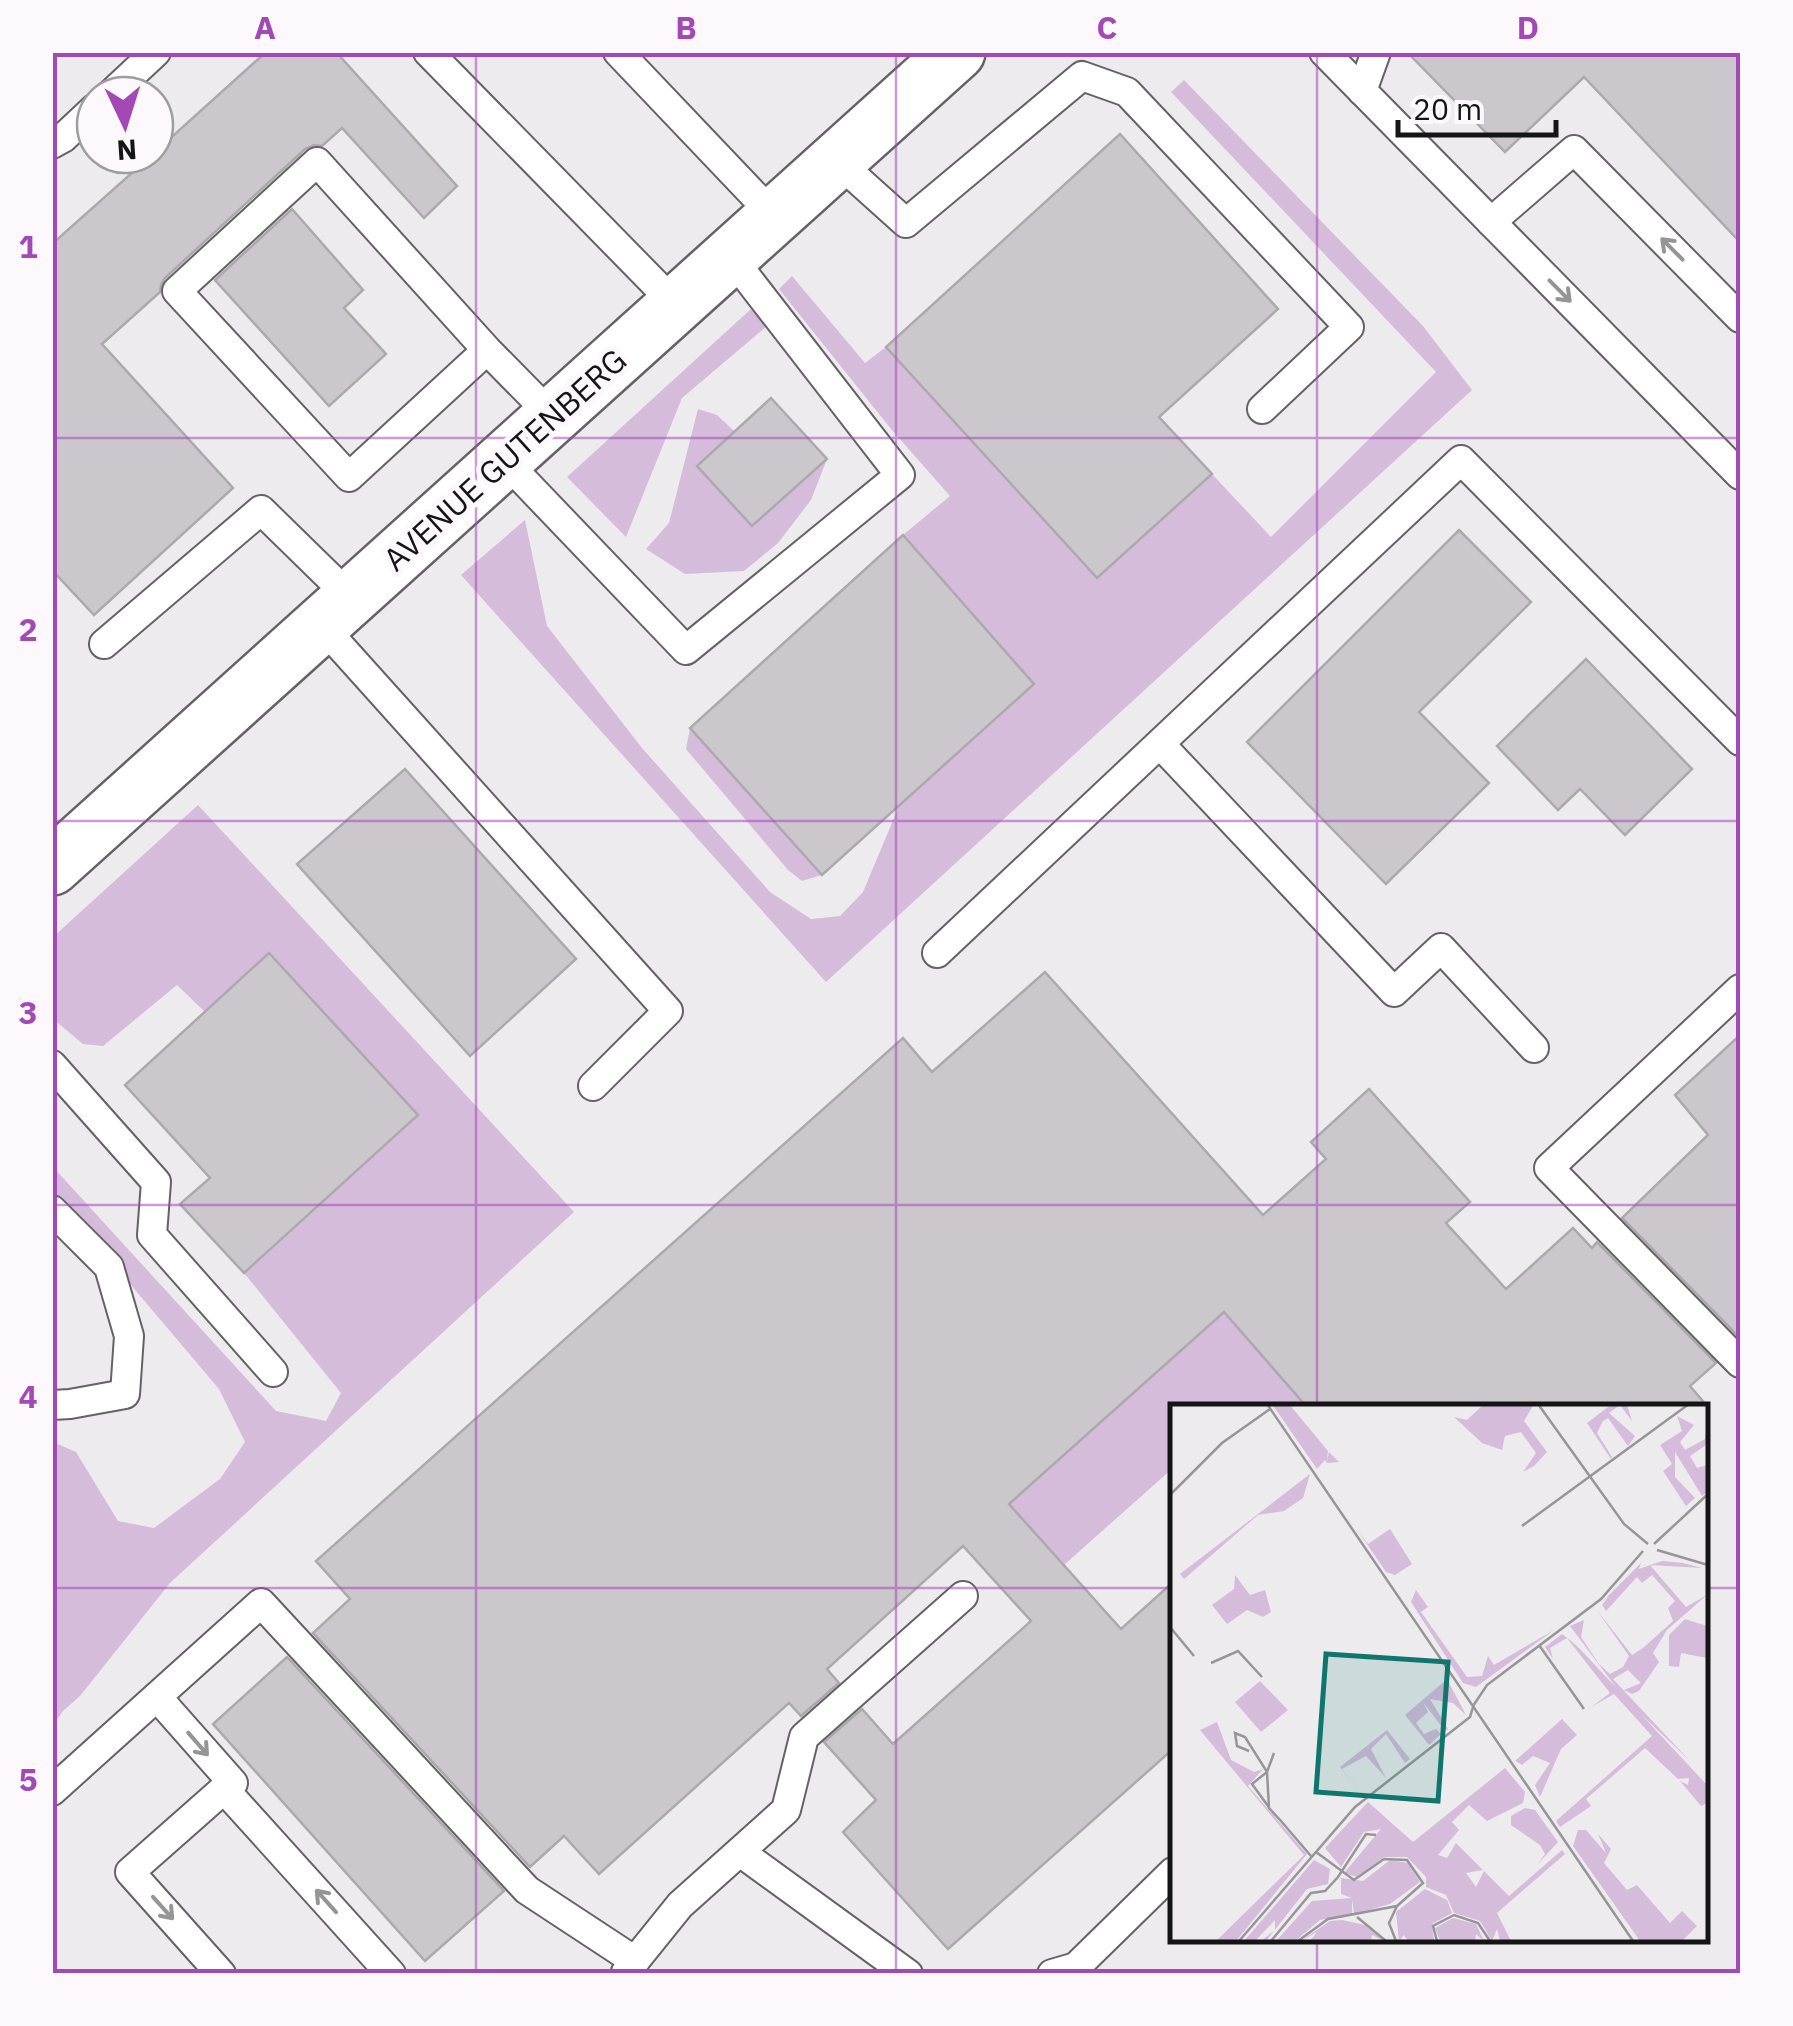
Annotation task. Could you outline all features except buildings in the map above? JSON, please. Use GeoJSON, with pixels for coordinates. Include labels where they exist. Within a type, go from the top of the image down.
{"type":"FeatureCollection","features":[{"type":"Feature","properties":{"kind":"main road","name":"AVENUE GUTENBERG"},"geometry":{"type":"LineString","coordinates":[[52,867],[957,52]]}},
{"type":"Feature","properties":{"kind":"lane"},"geometry":{"type":"LineString","coordinates":[[131,75],[156,52]]}},
{"type":"Feature","properties":{"kind":"lane"},"geometry":{"type":"LineString","coordinates":[[428,52],[676,306]]}},
{"type":"Feature","properties":{"kind":"lane"},"geometry":{"type":"LineString","coordinates":[[618,52],[775,217]]}},
{"type":"Feature","properties":{"kind":"lane"},"geometry":{"type":"LineString","coordinates":[[1324,52],[1740,475]]}},
{"type":"Feature","properties":{"kind":"lane"},"geometry":{"type":"LineString","coordinates":[[1362,91],[1376,52]]}},
{"type":"Feature","properties":{"kind":"lane"},"geometry":{"type":"LineString","coordinates":[[837,161],[906,224],[1082,76],[1127,92],[1349,327],[1262,410]]}},
{"type":"Feature","properties":{"kind":"lane"},"geometry":{"type":"LineString","coordinates":[[52,144],[75,126]]}},
{"type":"Feature","properties":{"kind":"lane"},"geometry":{"type":"LineString","coordinates":[[1491,222],[1574,150],[1740,318]]}},
{"type":"Feature","properties":{"kind":"lane"},"geometry":{"type":"LineString","coordinates":[[487,350],[349,477],[177,291],[318,162],[487,350],[553,417]]}},
{"type":"Feature","properties":{"kind":"lane"},"geometry":{"type":"LineString","coordinates":[[505,460],[686,650],[900,475],[730,257]]}},
{"type":"Feature","properties":{"kind":"lane"},"geometry":{"type":"LineString","coordinates":[[936,953],[1461,460],[1740,741]]}},
{"type":"Feature","properties":{"kind":"lane"},"geometry":{"type":"LineString","coordinates":[[104,644],[261,510],[337,612],[668,1011],[593,1086]]}},
{"type":"Feature","properties":{"kind":"lane"},"geometry":{"type":"LineString","coordinates":[[1160,744],[1394,992],[1441,948],[1534,1048]]}},
{"type":"Feature","properties":{"kind":"lane"},"geometry":{"type":"LineString","coordinates":[[1740,989],[1548,1168],[1740,1362]]}},
{"type":"Feature","properties":{"kind":"lane"},"geometry":{"type":"LineString","coordinates":[[52,1065],[156,1182],[152,1235],[273,1372]]}},
{"type":"Feature","properties":{"kind":"lane"},"geometry":{"type":"LineString","coordinates":[[52,1210],[109,1267],[128,1336],[125,1394],[52,1406]]}},
{"type":"Feature","properties":{"kind":"lane"},"geometry":{"type":"LineString","coordinates":[[52,1791],[261,1603],[527,1890],[630,1967],[680,1905],[786,1810],[804,1737],[963,1596]]}},
{"type":"Feature","properties":{"kind":"lane"},"geometry":{"type":"LineString","coordinates":[[157,1696],[232,1783],[130,1872],[221,1974]]}},
{"type":"Feature","properties":{"kind":"lane"},"geometry":{"type":"LineString","coordinates":[[224,1789],[391,1974]]}},
{"type":"Feature","properties":{"kind":"lane"},"geometry":{"type":"LineString","coordinates":[[740,1852],[908,1974]]}},
{"type":"Feature","properties":{"kind":"lane"},"geometry":{"type":"LineString","coordinates":[[1052,1974],[1076,1966],[1170,1875]]}},
{"type":"Feature","properties":{"kind":"shaded area"},"geometry":{"type":"Polygon","coordinates":[[[1184,80],[1423,326],[1472,390],[826,982],[461,575],[525,520],[547,626],[642,748],[770,892],[811,919],[840,916],[863,892],[899,806],[1034,684],[903,535],[950,496],[779,289],[792,276],[865,363],[886,347],[1096,578],[1212,474],[1271,537],[1436,372],[1171,92],[1184,80]]]}},
{"type":"Feature","properties":{"kind":"shaded area"},"geometry":{"type":"Polygon","coordinates":[[[751,309],[767,326],[682,398],[626,537],[567,477],[751,309]]]}},
{"type":"Feature","properties":{"kind":"shaded area"},"geometry":{"type":"Polygon","coordinates":[[[698,409],[717,415],[734,431],[697,466],[752,525],[827,459],[811,500],[778,543],[744,571],[685,574],[646,549],[669,523],[698,409]]]}},
{"type":"Feature","properties":{"kind":"shaded area"},"geometry":{"type":"Polygon","coordinates":[[[690,728],[822,875],[802,881],[788,870],[686,749],[690,728]]]}},
{"type":"Feature","properties":{"kind":"shaded area"},"geometry":{"type":"Polygon","coordinates":[[[198,805],[574,1212],[170,1583],[53,1725],[53,1442],[76,1452],[118,1521],[154,1528],[220,1479],[245,1442],[219,1389],[53,1193],[53,1167],[276,1411],[326,1421],[341,1393],[244,1273],[417,1115],[269,953],[205,1012],[177,985],[103,1046],[83,1044],[53,1019],[53,937],[198,805]]]}},
{"type":"Feature","properties":{"kind":"shaded area"},"geometry":{"type":"Polygon","coordinates":[[[1224,1312],[1304,1404],[1170,1404],[1170,1471],[1064,1565],[1009,1504],[1224,1312]]]}}]}
